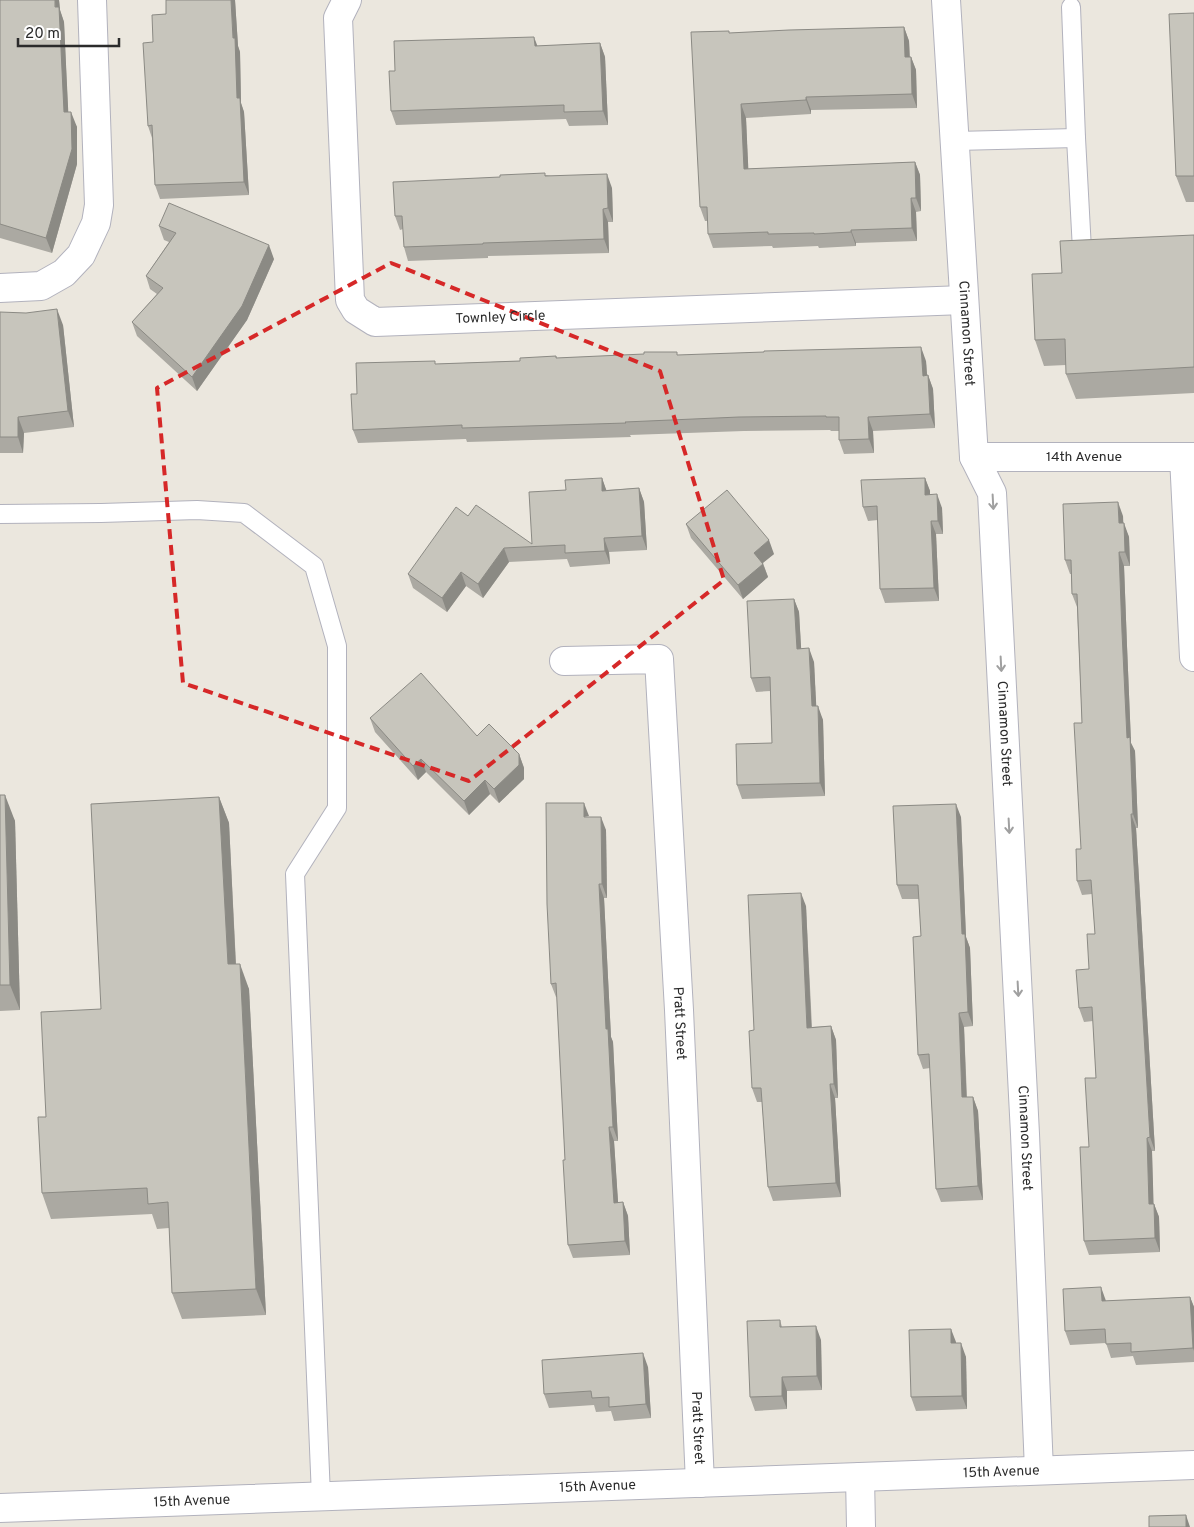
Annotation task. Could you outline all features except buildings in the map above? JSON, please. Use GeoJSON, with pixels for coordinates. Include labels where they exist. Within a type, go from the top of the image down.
{"type":"FeatureCollection","features":[{"type":"Feature","properties":{"kind":"street"},"geometry":{"type":"LineString","coordinates":[[0,288],[41,286],[64,273],[81,255],[96,223],[99,205],[92,0]]}},
{"type":"Feature","properties":{"kind":"street","name":"Townley Circle"},"geometry":{"type":"LineString","coordinates":[[347,0],[338,18],[350,300],[356,310],[375,322],[964,300]]}},
{"type":"Feature","properties":{"kind":"street","name":"Cinnamon Street"},"geometry":{"type":"LineString","coordinates":[[946,0],[974,457],[992,493],[1025,1134],[1039,1470]]}},
{"type":"Feature","properties":{"kind":"street","name":"14th Avenue"},"geometry":{"type":"LineString","coordinates":[[974,457],[1189,457]]}},
{"type":"Feature","properties":{"kind":"street"},"geometry":{"type":"LineString","coordinates":[[1189,457],[1194,657]]}},
{"type":"Feature","properties":{"kind":"street","name":"Pratt Street"},"geometry":{"type":"LineString","coordinates":[[564,661],[658,659],[679,1010],[700,1483]]}},
{"type":"Feature","properties":{"kind":"street","name":"15th Avenue"},"geometry":{"type":"LineString","coordinates":[[0,1508],[1194,1464]]}},
{"type":"Feature","properties":{"kind":"street"},"geometry":{"type":"LineString","coordinates":[[860,1477],[861,1527]]}},
{"type":"Feature","properties":{"kind":"lane"},"geometry":{"type":"LineString","coordinates":[[1071,7],[1082,250]]}},
{"type":"Feature","properties":{"kind":"lane"},"geometry":{"type":"LineString","coordinates":[[955,141],[1076,138]]}},
{"type":"Feature","properties":{"kind":"lane"},"geometry":{"type":"LineString","coordinates":[[0,514],[196,510],[244,513],[314,566],[337,646],[337,808],[295,874],[322,1496]]}},
{"type":"Feature","properties":{"kind":"highlighted area"},"geometry":{"type":"Polygon","coordinates":[[[391,263],[660,371],[724,580],[469,781],[183,683],[157,388],[391,263]]]}}]}
